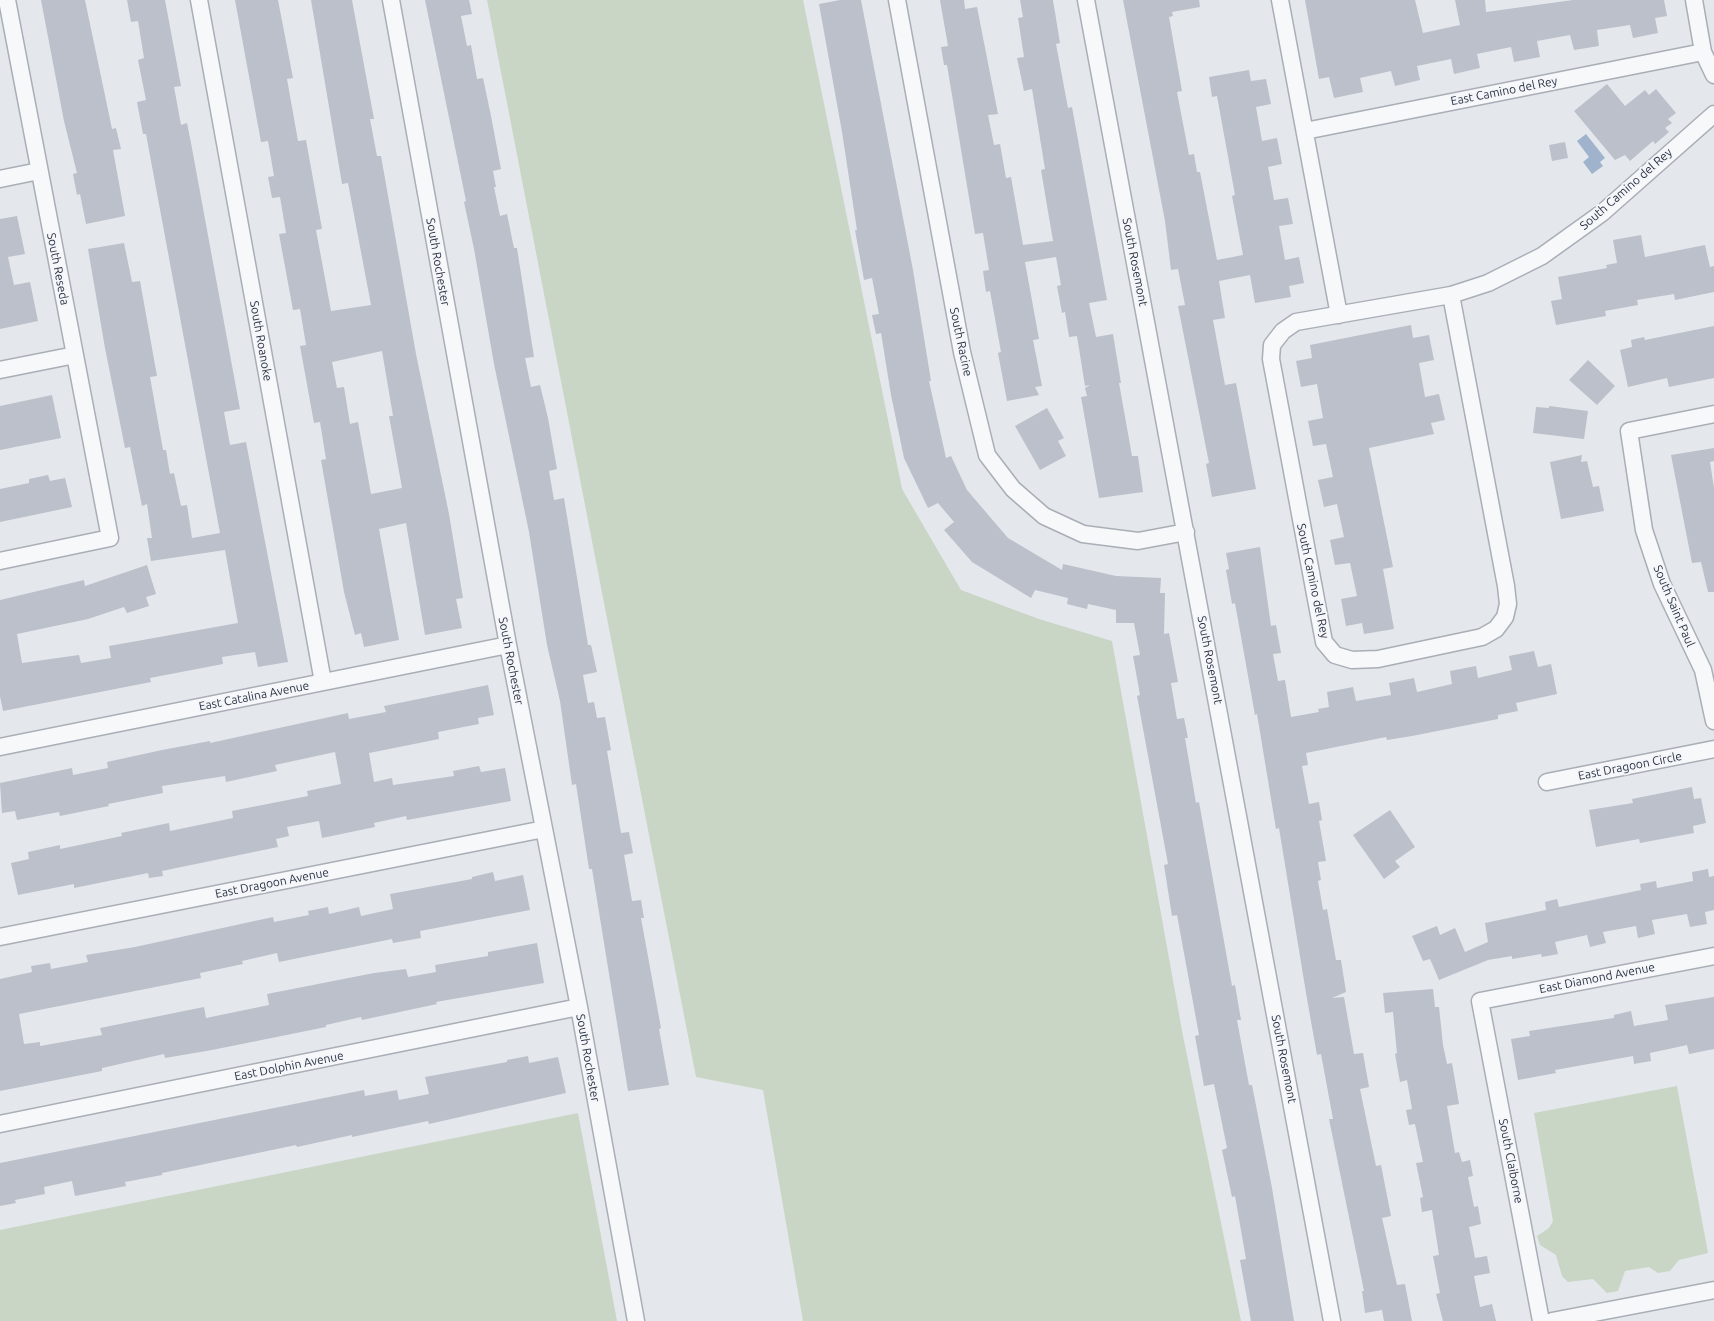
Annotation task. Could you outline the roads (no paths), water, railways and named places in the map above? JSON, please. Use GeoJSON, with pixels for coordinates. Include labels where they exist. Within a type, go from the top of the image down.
{"type":"FeatureCollection","features":[{"type":"Feature","properties":{"kind":"street","name":"South Reseda"},"geometry":{"type":"LineString","coordinates":[[0,560],[110,538],[7,0]]}},
{"type":"Feature","properties":{"kind":"street","name":"South Roanoke"},"geometry":{"type":"LineString","coordinates":[[198,0],[323,682]]}},
{"type":"Feature","properties":{"kind":"street","name":"South Rochester"},"geometry":{"type":"LineString","coordinates":[[390,0],[508,645],[579,1007],[636,1321]]}},
{"type":"Feature","properties":{"kind":"street","name":"South Racine"},"geometry":{"type":"LineString","coordinates":[[897,0],[962,352],[987,455],[1013,489],[1044,516],[1082,534],[1138,541],[1186,532]]}},
{"type":"Feature","properties":{"kind":"street","name":"South Rosemont"},"geometry":{"type":"LineString","coordinates":[[1086,0],[1332,1321]]}},
{"type":"Feature","properties":{"kind":"street"},"geometry":{"type":"LineString","coordinates":[[1280,0],[1339,315]]}},
{"type":"Feature","properties":{"kind":"street"},"geometry":{"type":"LineString","coordinates":[[1694,0],[1703,52],[1714,75]]}},
{"type":"Feature","properties":{"kind":"street","name":"East Camino del Rey"},"geometry":{"type":"LineString","coordinates":[[1305,131],[1703,52]]}},
{"type":"Feature","properties":{"kind":"street","name":"South Camino del Rey"},"geometry":{"type":"LineString","coordinates":[[1451,295],[1508,604],[1505,617],[1496,629],[1482,637],[1378,659],[1352,660],[1336,655],[1324,642],[1271,359],[1272,346],[1283,331],[1296,322],[1451,295],[1488,283],[1542,256],[1602,213],[1714,114]]}},
{"type":"Feature","properties":{"kind":"street"},"geometry":{"type":"LineString","coordinates":[[0,179],[40,171]]}},
{"type":"Feature","properties":{"kind":"street"},"geometry":{"type":"LineString","coordinates":[[0,370],[75,355]]}},
{"type":"Feature","properties":{"kind":"street","name":"South Saint Paul"},"geometry":{"type":"LineString","coordinates":[[1714,414],[1629,431],[1644,530],[1662,584],[1703,670],[1714,721]]}},
{"type":"Feature","properties":{"kind":"street","name":"East Catalina Avenue"},"geometry":{"type":"LineString","coordinates":[[0,747],[508,645]]}},
{"type":"Feature","properties":{"kind":"street","name":"East Dragoon Circle"},"geometry":{"type":"LineString","coordinates":[[1547,782],[1714,749]]}},
{"type":"Feature","properties":{"kind":"street","name":"East Dragoon Avenue"},"geometry":{"type":"LineString","coordinates":[[0,937],[544,829]]}},
{"type":"Feature","properties":{"kind":"street","name":"East Diamond Avenue"},"geometry":{"type":"LineString","coordinates":[[1480,1001],[1714,956]]}},
{"type":"Feature","properties":{"kind":"street","name":"South Claiborne"},"geometry":{"type":"LineString","coordinates":[[1480,1001],[1541,1321]]}},
{"type":"Feature","properties":{"kind":"street","name":"East Dolphin Avenue"},"geometry":{"type":"LineString","coordinates":[[0,1124],[579,1007]]}},
{"type":"Feature","properties":{"kind":"street"},"geometry":{"type":"LineString","coordinates":[[1552,1321],[1714,1290]]}},
{"type":"Feature","properties":{"kind":"water"},"geometry":{"type":"Polygon","coordinates":[[[1586,134],[1605,158],[1600,162],[1603,166],[1592,174],[1583,162],[1589,157],[1577,141],[1586,134]]]}}]}
